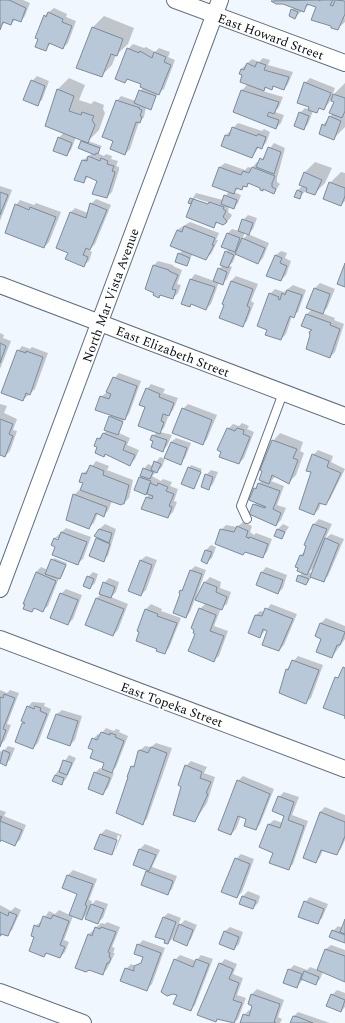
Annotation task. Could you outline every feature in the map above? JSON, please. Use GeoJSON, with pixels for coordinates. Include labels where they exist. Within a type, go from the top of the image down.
{"type":"FeatureCollection","features":[{"type":"Feature","properties":{"kind":"street","name":"East Howard Street"},"geometry":{"type":"LineString","coordinates":[[174,0],[345,63]]}},
{"type":"Feature","properties":{"kind":"street","name":"North Mar Vista Avenue"},"geometry":{"type":"LineString","coordinates":[[0,589],[220,0]]}},
{"type":"Feature","properties":{"kind":"street","name":"East Elizabeth Street"},"geometry":{"type":"LineString","coordinates":[[0,285],[345,416]]}},
{"type":"Feature","properties":{"kind":"street","name":"East Topeka Street"},"geometry":{"type":"LineString","coordinates":[[0,639],[345,769]]}},
{"type":"Feature","properties":{"kind":"street"},"geometry":{"type":"LineString","coordinates":[[0,992],[83,1023]]}},
{"type":"Feature","properties":{"kind":"lane"},"geometry":{"type":"LineString","coordinates":[[247,519],[241,506],[283,392]]}},
{"type":"Feature","properties":{"kind":"building"},"geometry":{"type":"Polygon","coordinates":[[[0,0],[9,0],[26,8],[21,22],[13,19],[11,25],[3,22],[0,30],[0,0]]]}},
{"type":"Feature","properties":{"kind":"building"},"geometry":{"type":"Polygon","coordinates":[[[333,0],[330,5],[333,6],[335,0],[345,1],[345,14],[338,30],[331,28],[331,26],[311,20],[316,7],[307,4],[304,12],[283,4],[276,4],[271,1],[333,0]]]}},
{"type":"Feature","properties":{"kind":"building"},"geometry":{"type":"Polygon","coordinates":[[[291,9],[298,12],[295,19],[289,16],[291,9]]]}},
{"type":"Feature","properties":{"kind":"building"},"geometry":{"type":"Polygon","coordinates":[[[48,12],[63,19],[62,22],[72,26],[63,49],[49,43],[46,51],[35,47],[38,39],[35,38],[44,15],[46,17],[48,12]]]}},
{"type":"Feature","properties":{"kind":"building"},"geometry":{"type":"Polygon","coordinates":[[[92,27],[123,39],[117,56],[111,54],[102,77],[76,68],[92,27]]]}},
{"type":"Feature","properties":{"kind":"building"},"geometry":{"type":"Polygon","coordinates":[[[127,48],[139,53],[140,51],[152,58],[154,52],[166,57],[164,62],[171,65],[159,95],[140,87],[141,84],[127,79],[125,83],[115,79],[127,48]]]}},
{"type":"Feature","properties":{"kind":"building"},"geometry":{"type":"Polygon","coordinates":[[[257,62],[266,65],[264,70],[289,77],[284,90],[273,86],[272,90],[265,87],[264,91],[240,82],[242,75],[239,74],[241,69],[244,70],[247,63],[255,67],[257,62]]]}},
{"type":"Feature","properties":{"kind":"building"},"geometry":{"type":"Polygon","coordinates":[[[31,80],[45,86],[38,106],[23,100],[31,80]]]}},
{"type":"Feature","properties":{"kind":"building"},"geometry":{"type":"Polygon","coordinates":[[[304,82],[331,93],[324,110],[319,108],[317,113],[308,110],[309,107],[297,103],[304,82]]]}},
{"type":"Feature","properties":{"kind":"building"},"geometry":{"type":"Polygon","coordinates":[[[57,89],[74,96],[69,111],[81,115],[82,112],[94,116],[92,120],[95,125],[88,143],[45,126],[57,89]]]}},
{"type":"Feature","properties":{"kind":"building"},"geometry":{"type":"Polygon","coordinates":[[[139,90],[156,96],[151,110],[134,103],[139,90]]]}},
{"type":"Feature","properties":{"kind":"building"},"geometry":{"type":"Polygon","coordinates":[[[241,90],[279,102],[274,114],[269,112],[267,116],[279,120],[276,129],[233,112],[241,90]]]}},
{"type":"Feature","properties":{"kind":"building"},"geometry":{"type":"Polygon","coordinates":[[[333,94],[345,98],[345,111],[342,118],[329,113],[334,102],[331,101],[333,94]]]}},
{"type":"Feature","properties":{"kind":"building"},"geometry":{"type":"Polygon","coordinates":[[[116,100],[142,110],[140,123],[136,122],[125,155],[110,149],[113,141],[102,137],[116,100]]]}},
{"type":"Feature","properties":{"kind":"building"},"geometry":{"type":"Polygon","coordinates":[[[299,112],[309,116],[304,130],[294,126],[299,112]]]}},
{"type":"Feature","properties":{"kind":"building"},"geometry":{"type":"Polygon","coordinates":[[[329,116],[341,121],[334,140],[319,134],[322,124],[325,126],[329,116]]]}},
{"type":"Feature","properties":{"kind":"building"},"geometry":{"type":"Polygon","coordinates":[[[232,127],[257,136],[258,134],[266,137],[262,149],[257,147],[252,158],[221,146],[225,135],[229,136],[232,127]]]}},
{"type":"Feature","properties":{"kind":"building"},"geometry":{"type":"Polygon","coordinates":[[[58,137],[72,143],[67,156],[53,151],[58,137]]]}},
{"type":"Feature","properties":{"kind":"building"},"geometry":{"type":"Polygon","coordinates":[[[81,141],[100,148],[98,154],[96,153],[95,155],[78,148],[81,141]]]}},
{"type":"Feature","properties":{"kind":"building"},"geometry":{"type":"Polygon","coordinates":[[[268,147],[281,152],[274,174],[256,167],[260,158],[263,160],[268,147]]]}},
{"type":"Feature","properties":{"kind":"building"},"geometry":{"type":"Polygon","coordinates":[[[88,156],[100,161],[101,158],[108,161],[107,164],[114,166],[112,171],[115,172],[107,198],[92,194],[97,181],[86,176],[84,183],[74,180],[82,160],[87,161],[88,156]]]}},
{"type":"Feature","properties":{"kind":"building"},"geometry":{"type":"Polygon","coordinates":[[[219,167],[241,175],[243,171],[249,173],[252,167],[275,176],[272,183],[272,187],[276,189],[274,194],[263,189],[263,191],[260,190],[260,188],[248,183],[247,187],[243,186],[242,190],[236,188],[234,194],[212,186],[219,167]]]}},
{"type":"Feature","properties":{"kind":"building"},"geometry":{"type":"Polygon","coordinates":[[[304,172],[322,180],[315,195],[306,192],[307,188],[299,185],[304,172]]]}},
{"type":"Feature","properties":{"kind":"building"},"geometry":{"type":"Polygon","coordinates":[[[329,182],[345,188],[345,196],[341,206],[323,199],[329,182]]]}},
{"type":"Feature","properties":{"kind":"building"},"geometry":{"type":"Polygon","coordinates":[[[297,190],[302,192],[300,199],[294,197],[297,190]]]}},
{"type":"Feature","properties":{"kind":"building"},"geometry":{"type":"Polygon","coordinates":[[[0,192],[8,195],[0,215],[0,192]]]}},
{"type":"Feature","properties":{"kind":"building"},"geometry":{"type":"Polygon","coordinates":[[[224,195],[237,200],[234,209],[221,204],[224,195]]]}},
{"type":"Feature","properties":{"kind":"building"},"geometry":{"type":"Polygon","coordinates":[[[190,198],[193,199],[191,204],[188,203],[190,198]]]}},
{"type":"Feature","properties":{"kind":"building"},"geometry":{"type":"Polygon","coordinates":[[[193,199],[224,207],[223,209],[226,211],[223,217],[227,221],[226,223],[223,225],[216,222],[214,228],[186,217],[193,199]]]}},
{"type":"Feature","properties":{"kind":"building"},"geometry":{"type":"Polygon","coordinates":[[[90,203],[107,210],[90,250],[86,248],[83,255],[88,257],[84,267],[65,259],[68,253],[56,248],[70,212],[86,218],[90,203]]]}},
{"type":"Feature","properties":{"kind":"building"},"geometry":{"type":"Polygon","coordinates":[[[15,204],[29,210],[30,207],[56,217],[44,248],[5,233],[15,204]]]}},
{"type":"Feature","properties":{"kind":"building"},"geometry":{"type":"Polygon","coordinates":[[[242,219],[253,223],[249,235],[238,231],[242,219]]]}},
{"type":"Feature","properties":{"kind":"building"},"geometry":{"type":"Polygon","coordinates":[[[184,226],[215,238],[212,245],[214,245],[206,260],[170,246],[177,230],[182,232],[184,226]]]}},
{"type":"Feature","properties":{"kind":"building"},"geometry":{"type":"Polygon","coordinates":[[[227,233],[240,238],[235,252],[221,247],[227,233]]]}},
{"type":"Feature","properties":{"kind":"building"},"geometry":{"type":"Polygon","coordinates":[[[242,238],[265,248],[258,264],[235,254],[242,238]]]}},
{"type":"Feature","properties":{"kind":"building"},"geometry":{"type":"Polygon","coordinates":[[[225,251],[234,255],[228,268],[220,265],[225,251]]]}},
{"type":"Feature","properties":{"kind":"building"},"geometry":{"type":"Polygon","coordinates":[[[178,253],[190,258],[187,266],[175,262],[178,253]]]}},
{"type":"Feature","properties":{"kind":"building"},"geometry":{"type":"Polygon","coordinates":[[[275,255],[282,258],[280,263],[287,266],[281,281],[266,276],[275,255]]]}},
{"type":"Feature","properties":{"kind":"building"},"geometry":{"type":"Polygon","coordinates":[[[345,263],[345,287],[337,284],[345,263]]]}},
{"type":"Feature","properties":{"kind":"building"},"geometry":{"type":"Polygon","coordinates":[[[153,265],[169,270],[178,275],[172,289],[176,290],[173,299],[160,295],[159,298],[153,295],[154,293],[145,289],[153,265]]]}},
{"type":"Feature","properties":{"kind":"building"},"geometry":{"type":"Polygon","coordinates":[[[218,268],[227,272],[223,285],[213,281],[218,268]]]}},
{"type":"Feature","properties":{"kind":"building"},"geometry":{"type":"Polygon","coordinates":[[[190,279],[215,287],[206,310],[191,304],[190,307],[181,304],[190,279]]]}},
{"type":"Feature","properties":{"kind":"building"},"geometry":{"type":"Polygon","coordinates":[[[231,281],[253,289],[247,306],[250,308],[243,327],[219,318],[224,305],[222,304],[231,281]]]}},
{"type":"Feature","properties":{"kind":"building"},"geometry":{"type":"Polygon","coordinates":[[[314,288],[330,294],[323,314],[306,308],[314,288]]]}},
{"type":"Feature","properties":{"kind":"building"},"geometry":{"type":"Polygon","coordinates":[[[287,290],[302,295],[294,318],[290,316],[281,340],[265,335],[267,330],[257,326],[269,293],[279,297],[278,299],[280,300],[282,293],[285,295],[287,290]]]}},
{"type":"Feature","properties":{"kind":"building"},"geometry":{"type":"Polygon","coordinates":[[[306,314],[331,323],[330,325],[340,329],[330,358],[306,349],[310,335],[309,332],[312,330],[301,326],[306,314]]]}},
{"type":"Feature","properties":{"kind":"building"},"geometry":{"type":"Polygon","coordinates":[[[0,343],[6,346],[0,363],[0,343]]]}},
{"type":"Feature","properties":{"kind":"building"},"geometry":{"type":"Polygon","coordinates":[[[17,350],[26,353],[26,351],[43,357],[30,395],[26,393],[23,401],[1,393],[17,350]]]}},
{"type":"Feature","properties":{"kind":"building"},"geometry":{"type":"Polygon","coordinates":[[[113,377],[137,386],[125,420],[95,410],[100,396],[109,399],[111,394],[106,392],[113,377]]]}},
{"type":"Feature","properties":{"kind":"building"},"geometry":{"type":"Polygon","coordinates":[[[146,388],[160,394],[159,397],[174,403],[169,416],[163,414],[161,421],[164,422],[160,434],[138,426],[145,407],[139,405],[146,388]]]}},
{"type":"Feature","properties":{"kind":"building"},"geometry":{"type":"Polygon","coordinates":[[[182,408],[212,420],[203,445],[172,433],[182,408]]]}},
{"type":"Feature","properties":{"kind":"building"},"geometry":{"type":"Polygon","coordinates":[[[109,416],[123,422],[118,435],[104,430],[109,416]]]}},
{"type":"Feature","properties":{"kind":"building"},"geometry":{"type":"Polygon","coordinates":[[[0,419],[13,424],[9,434],[13,436],[5,457],[0,455],[0,419]]]}},
{"type":"Feature","properties":{"kind":"building"},"geometry":{"type":"Polygon","coordinates":[[[227,428],[235,431],[237,428],[244,430],[243,434],[250,437],[239,464],[219,457],[221,452],[217,450],[227,428]]]}},
{"type":"Feature","properties":{"kind":"building"},"geometry":{"type":"Polygon","coordinates":[[[103,433],[126,442],[123,450],[135,455],[130,466],[105,454],[104,457],[95,453],[97,447],[94,446],[97,438],[100,439],[103,433]]]}},
{"type":"Feature","properties":{"kind":"building"},"geometry":{"type":"Polygon","coordinates":[[[152,435],[167,440],[163,452],[151,447],[153,441],[150,440],[152,435]]]}},
{"type":"Feature","properties":{"kind":"building"},"geometry":{"type":"Polygon","coordinates":[[[272,440],[297,449],[293,458],[298,460],[289,484],[272,475],[269,484],[259,480],[262,471],[260,470],[272,440]]]}},
{"type":"Feature","properties":{"kind":"building"},"geometry":{"type":"Polygon","coordinates":[[[171,442],[187,448],[181,465],[164,458],[171,442]]]}},
{"type":"Feature","properties":{"kind":"building"},"geometry":{"type":"Polygon","coordinates":[[[312,454],[329,461],[327,467],[341,473],[326,505],[319,503],[314,515],[299,509],[311,472],[306,471],[312,454]]]}},
{"type":"Feature","properties":{"kind":"building"},"geometry":{"type":"Polygon","coordinates":[[[154,461],[161,464],[157,473],[151,470],[154,461]]]}},
{"type":"Feature","properties":{"kind":"building"},"geometry":{"type":"Polygon","coordinates":[[[90,465],[104,471],[103,475],[129,485],[124,504],[121,505],[80,490],[83,483],[79,482],[82,473],[86,474],[90,465]]]}},
{"type":"Feature","properties":{"kind":"building"},"geometry":{"type":"Polygon","coordinates":[[[188,467],[201,472],[194,489],[181,484],[188,467]]]}},
{"type":"Feature","properties":{"kind":"building"},"geometry":{"type":"Polygon","coordinates":[[[143,468],[153,472],[150,479],[140,476],[143,468]]]}},
{"type":"Feature","properties":{"kind":"building"},"geometry":{"type":"Polygon","coordinates":[[[205,474],[213,477],[209,490],[201,487],[205,474]]]}},
{"type":"Feature","properties":{"kind":"building"},"geometry":{"type":"Polygon","coordinates":[[[139,477],[151,481],[146,495],[134,490],[139,477]]]}},
{"type":"Feature","properties":{"kind":"building"},"geometry":{"type":"Polygon","coordinates":[[[150,483],[157,486],[158,483],[168,487],[166,491],[174,494],[169,506],[172,507],[168,518],[141,509],[146,497],[152,499],[153,496],[147,494],[150,483]]]}},
{"type":"Feature","properties":{"kind":"building"},"geometry":{"type":"Polygon","coordinates":[[[258,483],[280,491],[273,509],[281,513],[276,526],[249,514],[253,504],[266,507],[249,500],[258,483]]]}},
{"type":"Feature","properties":{"kind":"building"},"geometry":{"type":"Polygon","coordinates":[[[73,494],[107,507],[104,517],[96,513],[89,529],[66,520],[73,494]]]}},
{"type":"Feature","properties":{"kind":"building"},"geometry":{"type":"Polygon","coordinates":[[[313,524],[327,529],[307,575],[297,571],[298,568],[295,567],[300,555],[303,556],[306,546],[304,545],[313,524]]]}},
{"type":"Feature","properties":{"kind":"building"},"geometry":{"type":"Polygon","coordinates":[[[237,526],[248,531],[246,537],[250,537],[268,544],[263,558],[245,552],[243,555],[215,544],[220,529],[234,532],[237,526]]]}},
{"type":"Feature","properties":{"kind":"building"},"geometry":{"type":"Polygon","coordinates":[[[99,529],[112,533],[109,543],[94,536],[99,529]]]}},
{"type":"Feature","properties":{"kind":"building"},"geometry":{"type":"Polygon","coordinates":[[[277,529],[285,532],[282,539],[274,536],[277,529]]]}},
{"type":"Feature","properties":{"kind":"building"},"geometry":{"type":"Polygon","coordinates":[[[61,532],[87,542],[78,565],[52,555],[55,547],[51,545],[54,538],[58,540],[61,532]]]}},
{"type":"Feature","properties":{"kind":"building"},"geometry":{"type":"Polygon","coordinates":[[[96,538],[110,544],[104,562],[89,556],[96,538]]]}},
{"type":"Feature","properties":{"kind":"building"},"geometry":{"type":"Polygon","coordinates":[[[325,538],[339,544],[324,582],[310,577],[325,538]]]}},
{"type":"Feature","properties":{"kind":"building"},"geometry":{"type":"Polygon","coordinates":[[[205,550],[212,552],[207,564],[201,561],[205,550]]]}},
{"type":"Feature","properties":{"kind":"building"},"geometry":{"type":"Polygon","coordinates":[[[51,559],[66,565],[60,579],[45,574],[51,559]]]}},
{"type":"Feature","properties":{"kind":"building"},"geometry":{"type":"Polygon","coordinates":[[[140,560],[152,565],[141,596],[128,591],[140,560]]]}},
{"type":"Feature","properties":{"kind":"building"},"geometry":{"type":"Polygon","coordinates":[[[190,570],[202,574],[186,618],[173,613],[180,590],[182,591],[190,570]]]}},
{"type":"Feature","properties":{"kind":"building"},"geometry":{"type":"Polygon","coordinates":[[[36,572],[56,581],[43,612],[34,608],[32,612],[23,609],[25,604],[23,604],[36,572]]]}},
{"type":"Feature","properties":{"kind":"building"},"geometry":{"type":"Polygon","coordinates":[[[261,572],[283,580],[278,594],[256,585],[261,572]]]}},
{"type":"Feature","properties":{"kind":"building"},"geometry":{"type":"Polygon","coordinates":[[[298,575],[309,579],[306,585],[296,581],[298,575]]]}},
{"type":"Feature","properties":{"kind":"building"},"geometry":{"type":"Polygon","coordinates":[[[87,576],[94,579],[90,589],[83,586],[87,576]]]}},
{"type":"Feature","properties":{"kind":"building"},"geometry":{"type":"Polygon","coordinates":[[[103,582],[115,587],[111,598],[99,594],[103,582]]]}},
{"type":"Feature","properties":{"kind":"building"},"geometry":{"type":"Polygon","coordinates":[[[204,582],[217,587],[216,592],[227,597],[222,610],[195,600],[204,582]]]}},
{"type":"Feature","properties":{"kind":"building"},"geometry":{"type":"Polygon","coordinates":[[[60,593],[78,600],[68,625],[50,618],[60,593]]]}},
{"type":"Feature","properties":{"kind":"building"},"geometry":{"type":"Polygon","coordinates":[[[96,598],[124,609],[113,636],[85,625],[96,598]]]}},
{"type":"Feature","properties":{"kind":"building"},"geometry":{"type":"Polygon","coordinates":[[[199,608],[216,615],[210,631],[224,636],[214,662],[188,651],[195,634],[193,633],[194,630],[191,628],[199,608]]]}},
{"type":"Feature","properties":{"kind":"building"},"geometry":{"type":"Polygon","coordinates":[[[265,608],[293,619],[279,651],[262,645],[267,631],[263,629],[260,638],[248,633],[255,615],[262,616],[265,608]]]}},
{"type":"Feature","properties":{"kind":"building"},"geometry":{"type":"Polygon","coordinates":[[[145,609],[158,614],[157,616],[177,623],[165,654],[156,651],[157,649],[136,641],[139,632],[137,631],[145,609]]]}},
{"type":"Feature","properties":{"kind":"building"},"geometry":{"type":"Polygon","coordinates":[[[320,623],[345,632],[340,645],[337,645],[332,658],[316,652],[321,639],[315,636],[320,623]]]}},
{"type":"Feature","properties":{"kind":"building"},"geometry":{"type":"Polygon","coordinates":[[[292,660],[319,670],[306,704],[279,693],[286,669],[288,670],[292,660]]]}},
{"type":"Feature","properties":{"kind":"building"},"geometry":{"type":"Polygon","coordinates":[[[343,667],[345,668],[345,716],[323,708],[335,677],[338,678],[343,667]]]}},
{"type":"Feature","properties":{"kind":"building"},"geometry":{"type":"Polygon","coordinates":[[[4,694],[15,698],[3,729],[6,730],[0,747],[0,697],[3,698],[4,694]]]}},
{"type":"Feature","properties":{"kind":"building"},"geometry":{"type":"Polygon","coordinates":[[[27,706],[34,709],[35,706],[41,708],[40,711],[47,714],[33,749],[15,742],[22,723],[25,723],[21,721],[27,706]]]}},
{"type":"Feature","properties":{"kind":"building"},"geometry":{"type":"Polygon","coordinates":[[[56,714],[78,721],[70,746],[47,738],[56,714]]]}},
{"type":"Feature","properties":{"kind":"building"},"geometry":{"type":"Polygon","coordinates":[[[101,732],[116,735],[115,737],[124,741],[112,773],[102,769],[104,763],[90,758],[93,750],[88,748],[92,738],[97,740],[101,732]]]}},
{"type":"Feature","properties":{"kind":"building"},"geometry":{"type":"Polygon","coordinates":[[[151,747],[167,753],[143,825],[116,813],[127,777],[131,766],[134,767],[138,751],[140,750],[148,753],[151,747]]]}},
{"type":"Feature","properties":{"kind":"building"},"geometry":{"type":"Polygon","coordinates":[[[3,750],[10,753],[6,766],[0,763],[3,750]]]}},
{"type":"Feature","properties":{"kind":"building"},"geometry":{"type":"Polygon","coordinates":[[[63,760],[72,763],[67,775],[59,772],[63,760]]]}},
{"type":"Feature","properties":{"kind":"building"},"geometry":{"type":"Polygon","coordinates":[[[185,765],[202,772],[200,778],[211,782],[206,793],[208,794],[195,822],[173,815],[181,787],[178,785],[185,765]]]}},
{"type":"Feature","properties":{"kind":"building"},"geometry":{"type":"Polygon","coordinates":[[[94,772],[110,778],[103,795],[88,789],[94,772]]]}},
{"type":"Feature","properties":{"kind":"building"},"geometry":{"type":"Polygon","coordinates":[[[55,775],[64,778],[62,785],[52,781],[55,775]]]}},
{"type":"Feature","properties":{"kind":"building"},"geometry":{"type":"Polygon","coordinates":[[[237,780],[270,794],[256,830],[244,826],[246,819],[238,816],[231,835],[218,830],[237,780]]]}},
{"type":"Feature","properties":{"kind":"building"},"geometry":{"type":"Polygon","coordinates":[[[278,796],[294,802],[288,820],[304,826],[289,870],[269,863],[273,853],[259,847],[268,824],[280,828],[284,816],[272,811],[278,796]]]}},
{"type":"Feature","properties":{"kind":"building"},"geometry":{"type":"Polygon","coordinates":[[[320,812],[345,822],[345,836],[337,855],[321,850],[316,863],[303,858],[320,812]]]}},
{"type":"Feature","properties":{"kind":"building"},"geometry":{"type":"Polygon","coordinates":[[[0,821],[22,830],[15,846],[1,840],[0,842],[0,821]]]}},
{"type":"Feature","properties":{"kind":"building"},"geometry":{"type":"Polygon","coordinates":[[[100,834],[117,840],[112,855],[94,849],[100,834]]]}},
{"type":"Feature","properties":{"kind":"building"},"geometry":{"type":"Polygon","coordinates":[[[139,849],[156,855],[149,871],[133,865],[139,849]]]}},
{"type":"Feature","properties":{"kind":"building"},"geometry":{"type":"Polygon","coordinates":[[[235,858],[250,864],[237,898],[221,892],[235,858]]]}},
{"type":"Feature","properties":{"kind":"building"},"geometry":{"type":"Polygon","coordinates":[[[146,871],[173,881],[168,895],[141,885],[146,871]]]}},
{"type":"Feature","properties":{"kind":"building"},"geometry":{"type":"Polygon","coordinates":[[[67,875],[93,884],[85,905],[87,906],[82,920],[69,915],[77,894],[62,888],[67,875]]]}},
{"type":"Feature","properties":{"kind":"building"},"geometry":{"type":"Polygon","coordinates":[[[242,896],[256,901],[253,909],[239,904],[242,896]]]}},
{"type":"Feature","properties":{"kind":"building"},"geometry":{"type":"Polygon","coordinates":[[[304,901],[324,909],[318,924],[298,917],[304,901]]]}},
{"type":"Feature","properties":{"kind":"building"},"geometry":{"type":"Polygon","coordinates":[[[91,904],[104,909],[98,924],[85,919],[91,904]]]}},
{"type":"Feature","properties":{"kind":"building"},"geometry":{"type":"Polygon","coordinates":[[[0,912],[8,916],[9,912],[17,915],[8,936],[1,934],[0,936],[0,912]]]}},
{"type":"Feature","properties":{"kind":"building"},"geometry":{"type":"Polygon","coordinates":[[[53,915],[69,921],[60,945],[65,947],[60,958],[46,953],[44,957],[29,951],[34,937],[31,936],[34,925],[39,927],[43,916],[51,919],[53,915]]]}},
{"type":"Feature","properties":{"kind":"building"},"geometry":{"type":"Polygon","coordinates":[[[163,917],[176,922],[168,944],[164,943],[165,940],[155,937],[163,917]]]}},
{"type":"Feature","properties":{"kind":"building"},"geometry":{"type":"Polygon","coordinates":[[[345,919],[345,934],[340,932],[345,919]]]}},
{"type":"Feature","properties":{"kind":"building"},"geometry":{"type":"Polygon","coordinates":[[[179,924],[193,930],[187,946],[173,940],[179,924]]]}},
{"type":"Feature","properties":{"kind":"building"},"geometry":{"type":"Polygon","coordinates":[[[95,927],[100,929],[101,927],[116,932],[108,952],[110,953],[109,957],[111,958],[109,963],[107,963],[103,975],[89,970],[86,972],[75,968],[88,934],[92,936],[95,927]]]}},
{"type":"Feature","properties":{"kind":"building"},"geometry":{"type":"Polygon","coordinates":[[[332,930],[345,935],[345,943],[329,937],[332,930]]]}},
{"type":"Feature","properties":{"kind":"building"},"geometry":{"type":"Polygon","coordinates":[[[224,931],[239,937],[234,950],[219,944],[224,931]]]}},
{"type":"Feature","properties":{"kind":"building"},"geometry":{"type":"Polygon","coordinates":[[[137,944],[161,953],[147,991],[120,981],[125,968],[134,971],[134,966],[141,963],[143,957],[134,954],[137,944]]]}},
{"type":"Feature","properties":{"kind":"building"},"geometry":{"type":"Polygon","coordinates":[[[325,949],[345,956],[345,982],[317,970],[325,949]]]}},
{"type":"Feature","properties":{"kind":"building"},"geometry":{"type":"Polygon","coordinates":[[[174,959],[193,967],[196,959],[209,964],[191,1011],[173,1004],[177,995],[173,994],[167,996],[161,992],[174,959]]]}},
{"type":"Feature","properties":{"kind":"building"},"geometry":{"type":"Polygon","coordinates":[[[219,963],[233,969],[229,979],[239,983],[233,1000],[242,1003],[234,1023],[217,1019],[216,1022],[197,1015],[219,963]]]}},
{"type":"Feature","properties":{"kind":"building"},"geometry":{"type":"Polygon","coordinates":[[[288,969],[302,974],[297,988],[283,983],[288,969]]]}},
{"type":"Feature","properties":{"kind":"building"},"geometry":{"type":"Polygon","coordinates":[[[304,971],[319,977],[316,985],[301,979],[304,971]]]}},
{"type":"Feature","properties":{"kind":"building"},"geometry":{"type":"Polygon","coordinates":[[[251,994],[280,1004],[274,1022],[276,1023],[240,1023],[243,1014],[249,1016],[252,1006],[248,1004],[251,994]]]}},
{"type":"Feature","properties":{"kind":"building"},"geometry":{"type":"Polygon","coordinates":[[[331,994],[345,1000],[341,1012],[326,1006],[331,994]]]}},
{"type":"Feature","properties":{"kind":"building"},"geometry":{"type":"Polygon","coordinates":[[[293,1016],[298,1017],[313,1023],[290,1023],[293,1016]]]}}]}
